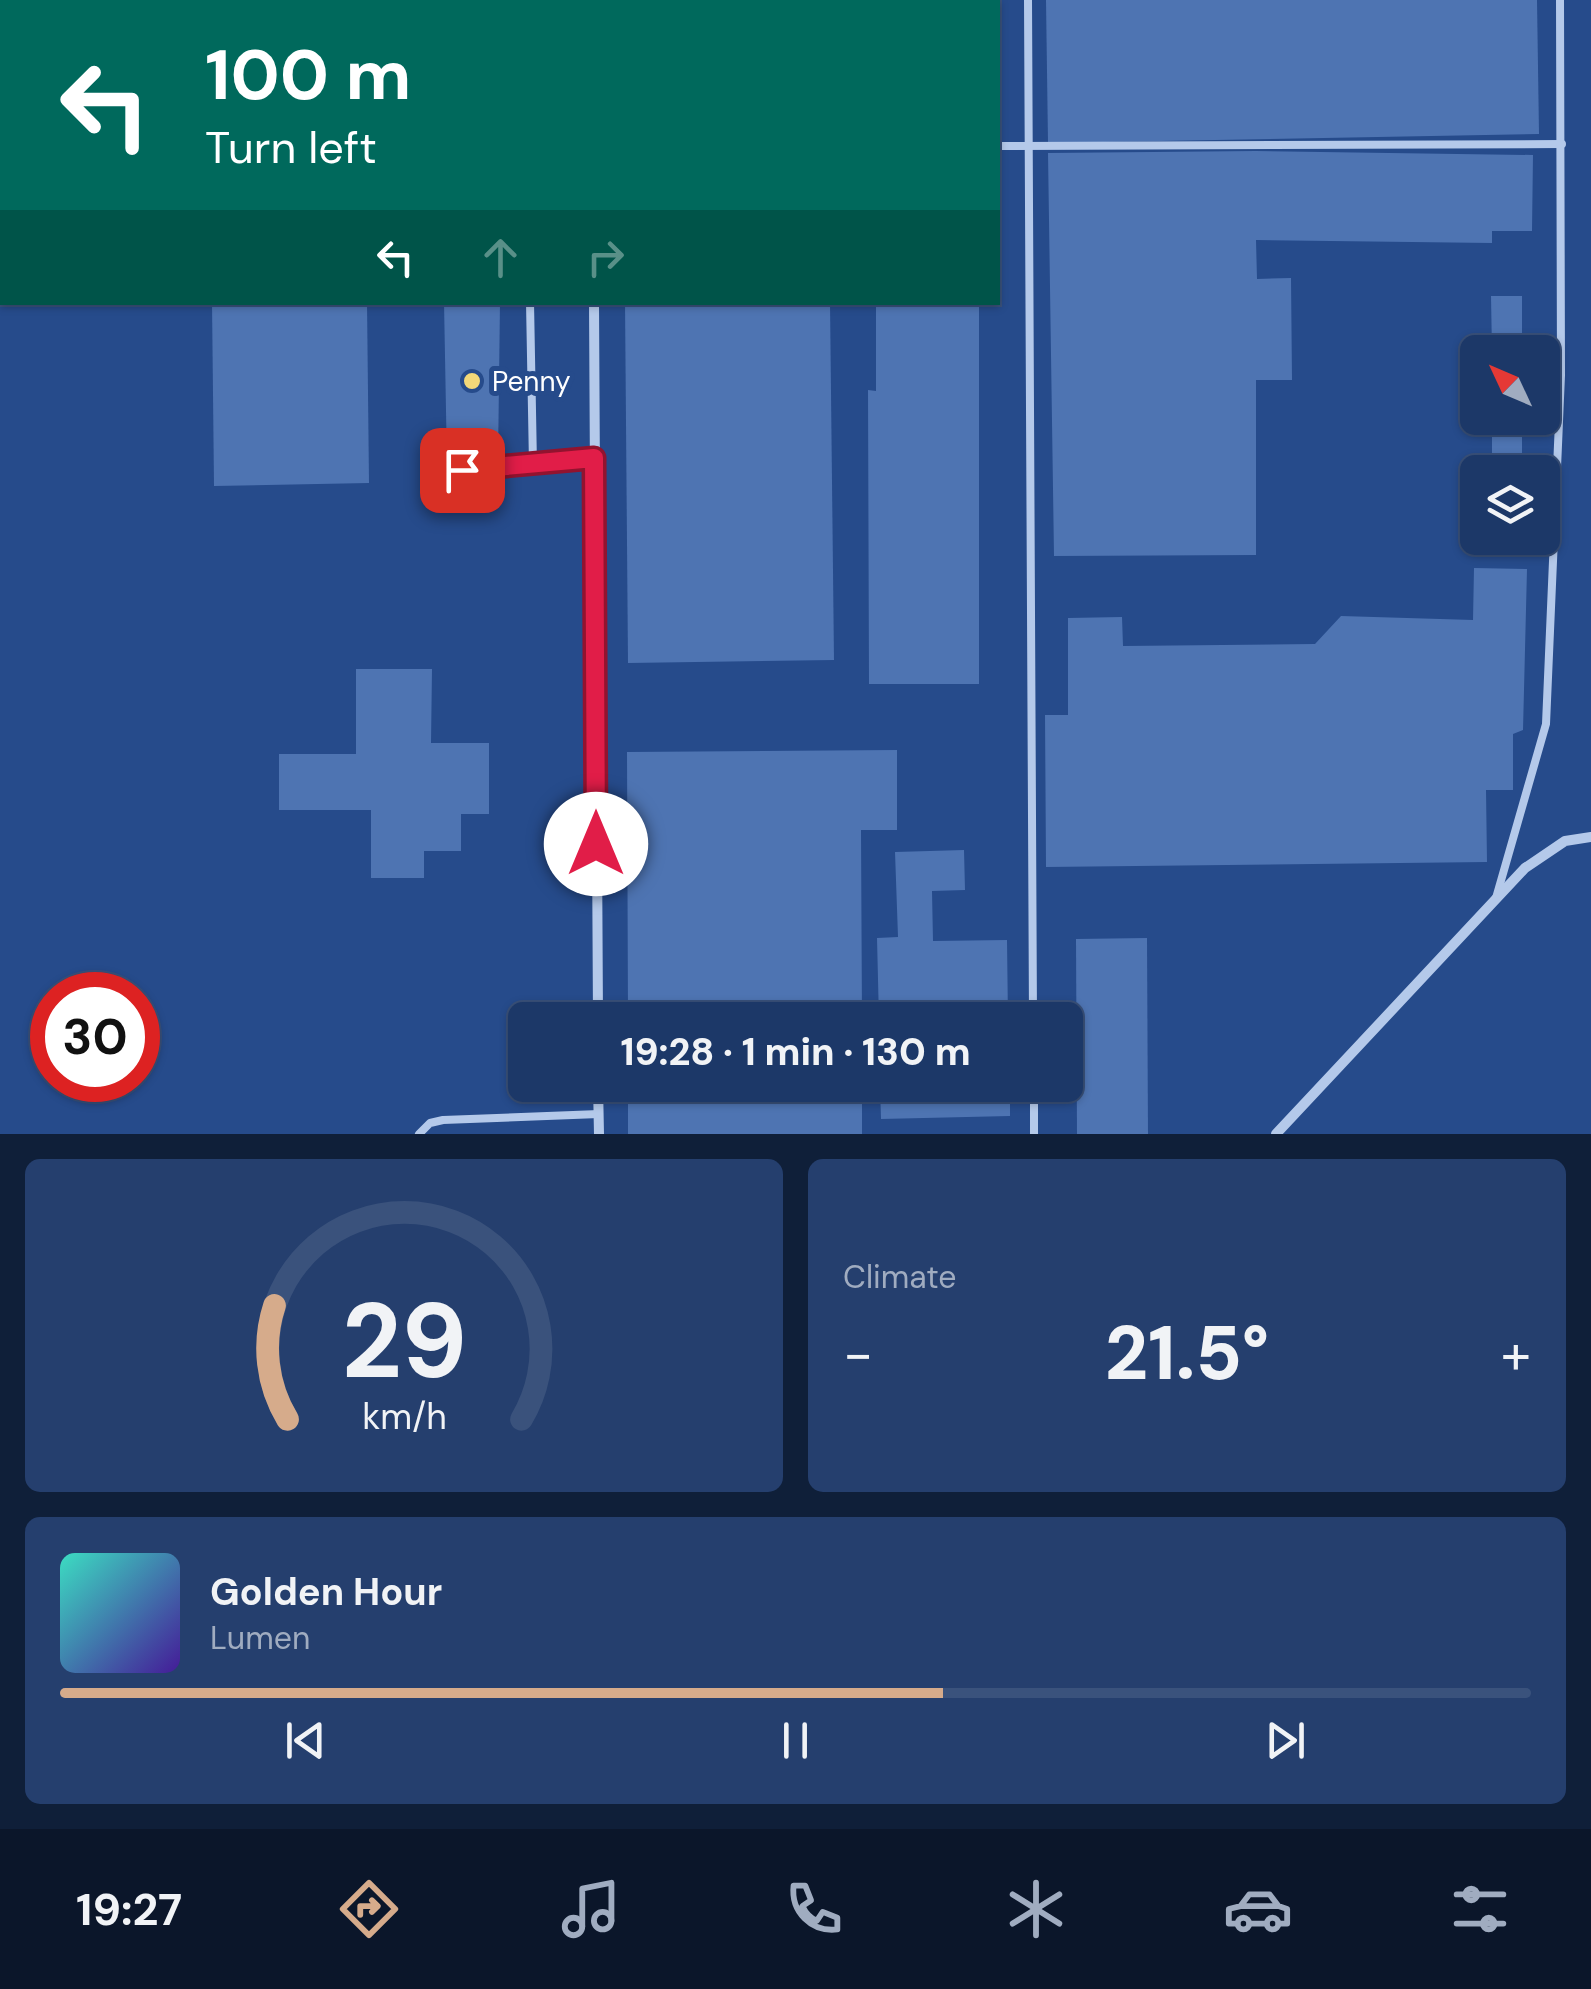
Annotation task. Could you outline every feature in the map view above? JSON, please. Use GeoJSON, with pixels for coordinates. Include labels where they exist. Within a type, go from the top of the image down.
{"type":"FeatureCollection","features":[{"type":"Feature","properties":{"kind":"street"},"geometry":{"type":"LineString","coordinates":[[594,305],[598,1002]]}},
{"type":"Feature","properties":{"kind":"street"},"geometry":{"type":"LineString","coordinates":[[1276,1134],[1526,868],[1565,841],[1591,837]]}},
{"type":"Feature","properties":{"kind":"street"},"geometry":{"type":"LineString","coordinates":[[599,1102],[599,1134]]}},
{"type":"Feature","properties":{"kind":"lane"},"geometry":{"type":"LineString","coordinates":[[1028,0],[1034,1002]]}},
{"type":"Feature","properties":{"kind":"lane"},"geometry":{"type":"LineString","coordinates":[[1496,898],[1546,724],[1562,374],[1560,0]]}},
{"type":"Feature","properties":{"kind":"lane"},"geometry":{"type":"LineString","coordinates":[[1000,146],[1562,144]]}},
{"type":"Feature","properties":{"kind":"lane"},"geometry":{"type":"LineString","coordinates":[[530,305],[532,465]]}},
{"type":"Feature","properties":{"kind":"lane"},"geometry":{"type":"LineString","coordinates":[[426,473],[594,458]]}},
{"type":"Feature","properties":{"kind":"lane"},"geometry":{"type":"LineString","coordinates":[[1034,1102],[1034,1134]]}},
{"type":"Feature","properties":{"kind":"lane"},"geometry":{"type":"LineString","coordinates":[[419,1134],[430,1123],[444,1120],[599,1114]]}},
{"type":"Feature","properties":{"kind":"building"},"geometry":{"type":"Polygon","coordinates":[[[1046,0],[1537,0],[1539,134],[1048,143],[1046,0]]]}},
{"type":"Feature","properties":{"kind":"building"},"geometry":{"type":"Polygon","coordinates":[[[1048,153],[1533,155],[1532,231],[1492,231],[1492,243],[1256,240],[1257,279],[1291,278],[1292,380],[1256,380],[1256,555],[1054,556],[1048,153]]]}},
{"type":"Feature","properties":{"kind":"building"},"geometry":{"type":"Polygon","coordinates":[[[1491,296],[1522,296],[1522,335],[1492,335],[1491,296]]]}},
{"type":"Feature","properties":{"kind":"building"},"geometry":{"type":"Polygon","coordinates":[[[212,305],[367,305],[369,483],[214,486],[212,305]]]}},
{"type":"Feature","properties":{"kind":"building","name":"Penny"},"geometry":{"type":"Polygon","coordinates":[[[444,305],[500,305],[498,460],[447,465],[444,305]]]}},
{"type":"Feature","properties":{"kind":"building"},"geometry":{"type":"Polygon","coordinates":[[[625,305],[830,305],[834,660],[628,663],[625,305]]]}},
{"type":"Feature","properties":{"kind":"building"},"geometry":{"type":"Polygon","coordinates":[[[876,305],[979,305],[979,684],[869,684],[868,390],[876,391],[876,305]]]}},
{"type":"Feature","properties":{"kind":"building"},"geometry":{"type":"Polygon","coordinates":[[[1492,435],[1522,435],[1522,455],[1492,455],[1492,435]]]}},
{"type":"Feature","properties":{"kind":"building"},"geometry":{"type":"Polygon","coordinates":[[[1474,568],[1527,569],[1523,730],[1513,734],[1513,790],[1486,790],[1487,862],[1046,867],[1045,715],[1068,715],[1068,618],[1122,617],[1123,646],[1315,644],[1341,616],[1473,620],[1474,568]]]}},
{"type":"Feature","properties":{"kind":"building"},"geometry":{"type":"Polygon","coordinates":[[[356,669],[432,669],[431,743],[489,743],[489,814],[461,814],[461,851],[424,851],[424,878],[371,878],[371,810],[279,810],[279,754],[356,754],[356,669]]]}},
{"type":"Feature","properties":{"kind":"building"},"geometry":{"type":"Polygon","coordinates":[[[897,750],[897,830],[861,830],[862,1002],[628,1002],[627,752],[897,750]]]}},
{"type":"Feature","properties":{"kind":"building"},"geometry":{"type":"Polygon","coordinates":[[[964,850],[965,890],[932,891],[933,941],[1007,940],[1008,1002],[879,1002],[877,938],[898,937],[895,852],[964,850]]]}},
{"type":"Feature","properties":{"kind":"building"},"geometry":{"type":"Polygon","coordinates":[[[1147,938],[1148,1134],[1077,1134],[1077,1102],[1083,1102],[1083,1002],[1076,1002],[1076,939],[1147,938]]]}},
{"type":"Feature","properties":{"kind":"building"},"geometry":{"type":"Polygon","coordinates":[[[628,1102],[862,1102],[862,1134],[628,1134],[628,1102]]]}},
{"type":"Feature","properties":{"kind":"building"},"geometry":{"type":"Polygon","coordinates":[[[880,1102],[1010,1102],[1010,1116],[881,1119],[880,1102]]]}},
{"type":"Feature","properties":{"kind":"place","name":"Penny"},"geometry":{"type":"Point","coordinates":[472,381]}},
{"type":"Feature","properties":{"kind":"route"},"geometry":{"type":"LineString","coordinates":[[462,470],[594,458],[596,844]]}}]}
